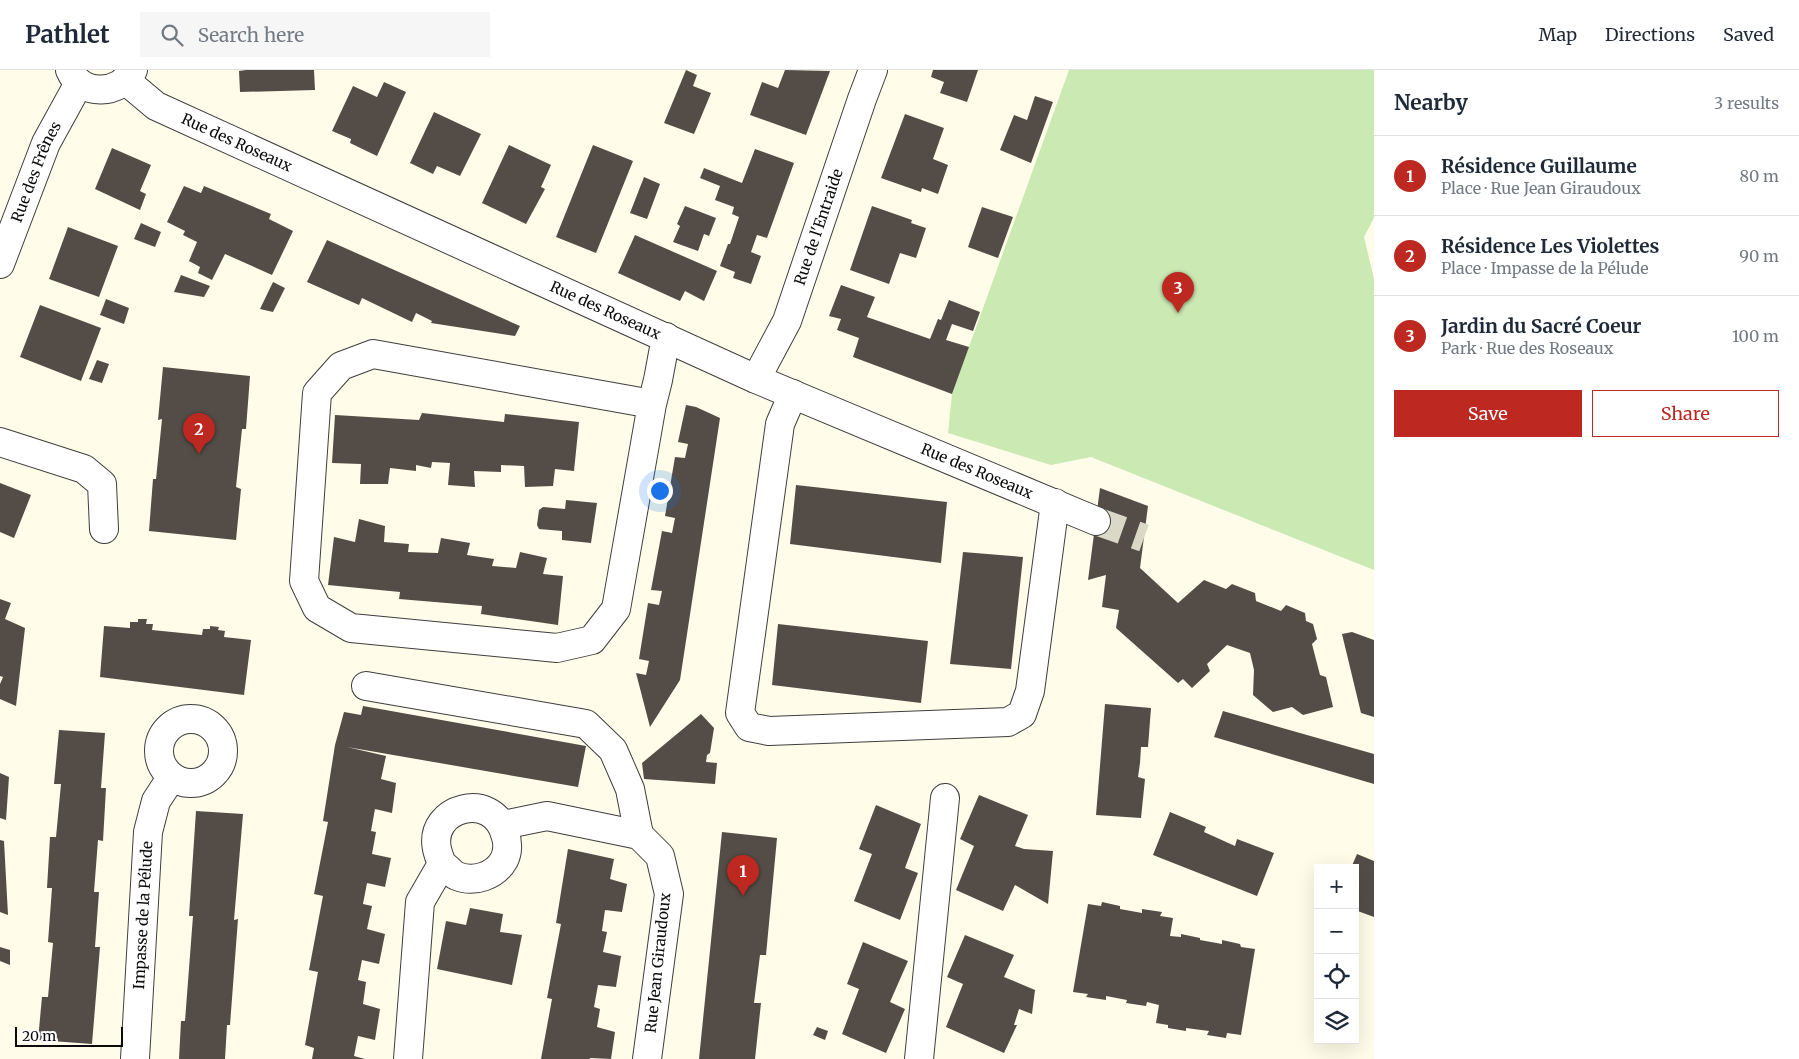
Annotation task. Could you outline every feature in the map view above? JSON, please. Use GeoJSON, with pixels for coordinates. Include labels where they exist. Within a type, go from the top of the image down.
{"type":"FeatureCollection","features":[{"type":"Feature","properties":{"kind":"street","name":"Rue de l'Entraide"},"geometry":{"type":"LineString","coordinates":[[756,379],[787,321],[873,70]]}},
{"type":"Feature","properties":{"kind":"street","name":"Rue des Roseaux"},"geometry":{"type":"LineString","coordinates":[[129,75],[156,106],[756,379],[1096,521]]}},
{"type":"Feature","properties":{"kind":"street"},"geometry":{"type":"LineString","coordinates":[[74,76],[91,89],[103,90],[115,87],[129,75]]}},
{"type":"Feature","properties":{"kind":"street","name":"Rue des Frênes"},"geometry":{"type":"LineString","coordinates":[[0,264],[46,143],[74,76]]}},
{"type":"Feature","properties":{"kind":"street"},"geometry":{"type":"LineString","coordinates":[[652,404],[373,354],[341,366],[317,393],[304,580],[317,608],[351,628],[557,648],[592,640],[616,609],[652,404],[666,337]]}},
{"type":"Feature","properties":{"kind":"street"},"geometry":{"type":"LineString","coordinates":[[793,394],[780,424],[740,714],[749,727],[769,731],[1008,722],[1022,714],[1030,691],[1055,503]]}},
{"type":"Feature","properties":{"kind":"street"},"geometry":{"type":"LineString","coordinates":[[0,442],[84,469],[102,484],[104,529]]}},
{"type":"Feature","properties":{"kind":"street"},"geometry":{"type":"LineString","coordinates":[[366,686],[586,724],[613,750],[630,789],[639,835],[547,816],[503,825]]}},
{"type":"Feature","properties":{"kind":"street","name":"Impasse de la Pélude"},"geometry":{"type":"LineString","coordinates":[[135,1059],[148,832],[156,801],[171,778]]}},
{"type":"Feature","properties":{"kind":"street"},"geometry":{"type":"LineString","coordinates":[[919,1059],[945,798]]}},
{"type":"Feature","properties":{"kind":"street"},"geometry":{"type":"LineString","coordinates":[[476,808],[492,813],[503,825],[508,843],[504,860],[491,874],[474,879],[456,876],[442,864],[436,848],[437,832],[446,818],[460,809],[476,808]]}},
{"type":"Feature","properties":{"kind":"street","name":"Rue Jean Giraudoux"},"geometry":{"type":"LineString","coordinates":[[639,835],[660,856],[669,894],[647,1059]]}},
{"type":"Feature","properties":{"kind":"street"},"geometry":{"type":"LineString","coordinates":[[408,1059],[420,902],[442,864]]}},
{"type":"Feature","properties":{"kind":"green space"},"geometry":{"type":"Polygon","coordinates":[[[1069,70],[1374,70],[1374,218],[1364,237],[1374,279],[1374,570],[1091,457],[1051,465],[948,433],[952,394],[1069,70]]]}},
{"type":"Feature","properties":{"kind":"building"},"geometry":{"type":"Polygon","coordinates":[[[314,70],[315,90],[240,92],[239,71],[314,70]]]}},
{"type":"Feature","properties":{"kind":"building"},"geometry":{"type":"Polygon","coordinates":[[[686,70],[697,75],[693,86],[711,93],[694,134],[664,123],[686,70]]]}},
{"type":"Feature","properties":{"kind":"building"},"geometry":{"type":"Polygon","coordinates":[[[785,70],[830,71],[806,135],[750,115],[762,82],[778,88],[785,70]]]}},
{"type":"Feature","properties":{"kind":"building"},"geometry":{"type":"Polygon","coordinates":[[[933,70],[978,70],[967,102],[940,93],[944,82],[931,77],[933,70]]]}},
{"type":"Feature","properties":{"kind":"building"},"geometry":{"type":"Polygon","coordinates":[[[384,82],[406,92],[377,156],[350,143],[351,139],[332,131],[353,86],[377,97],[384,82]]]}},
{"type":"Feature","properties":{"kind":"building"},"geometry":{"type":"Polygon","coordinates":[[[1035,96],[1053,102],[1031,163],[1000,150],[1014,115],[1027,120],[1035,96]]]}},
{"type":"Feature","properties":{"kind":"building"},"geometry":{"type":"Polygon","coordinates":[[[434,112],[481,134],[460,176],[437,166],[433,174],[410,163],[434,112]]]}},
{"type":"Feature","properties":{"kind":"building"},"geometry":{"type":"Polygon","coordinates":[[[905,114],[944,128],[933,159],[948,165],[938,194],[922,188],[921,192],[881,178],[905,114]]]}},
{"type":"Feature","properties":{"kind":"building"},"geometry":{"type":"Polygon","coordinates":[[[509,145],[551,165],[541,187],[545,189],[526,224],[482,203],[509,145]]]}},
{"type":"Feature","properties":{"kind":"building"},"geometry":{"type":"Polygon","coordinates":[[[593,145],[633,161],[596,253],[556,237],[593,145]]]}},
{"type":"Feature","properties":{"kind":"building"},"geometry":{"type":"Polygon","coordinates":[[[112,148],[151,165],[140,191],[146,194],[140,210],[95,189],[112,148]]]}},
{"type":"Feature","properties":{"kind":"building"},"geometry":{"type":"Polygon","coordinates":[[[755,149],[794,163],[767,238],[757,235],[751,252],[761,256],[751,284],[733,278],[735,272],[720,266],[739,217],[732,214],[734,207],[715,200],[720,186],[700,178],[704,168],[742,183],[755,149]]]}},
{"type":"Feature","properties":{"kind":"building"},"geometry":{"type":"Polygon","coordinates":[[[644,177],[660,184],[647,219],[630,213],[644,177]]]}},
{"type":"Feature","properties":{"kind":"building"},"geometry":{"type":"Polygon","coordinates":[[[184,186],[201,193],[204,186],[271,214],[269,219],[293,231],[272,275],[225,254],[212,280],[198,273],[200,267],[189,261],[197,242],[183,235],[185,231],[167,222],[184,186]]]}},
{"type":"Feature","properties":{"kind":"building"},"geometry":{"type":"Polygon","coordinates":[[[685,206],[716,218],[709,236],[704,234],[698,251],[673,242],[680,226],[677,224],[685,206]]]}},
{"type":"Feature","properties":{"kind":"building"},"geometry":{"type":"Polygon","coordinates":[[[872,206],[912,220],[911,223],[926,228],[916,258],[900,253],[889,284],[850,270],[872,206]]]}},
{"type":"Feature","properties":{"kind":"building"},"geometry":{"type":"Polygon","coordinates":[[[982,207],[1013,217],[998,258],[968,247],[982,207]]]}},
{"type":"Feature","properties":{"kind":"building"},"geometry":{"type":"Polygon","coordinates":[[[141,223],[161,232],[155,247],[134,239],[141,223]]]}},
{"type":"Feature","properties":{"kind":"building"},"geometry":{"type":"Polygon","coordinates":[[[68,227],[118,246],[99,297],[49,279],[68,227]]]}},
{"type":"Feature","properties":{"kind":"building"},"geometry":{"type":"Polygon","coordinates":[[[635,235],[717,271],[704,301],[685,291],[680,301],[618,273],[635,235]]]}},
{"type":"Feature","properties":{"kind":"building"},"geometry":{"type":"Polygon","coordinates":[[[327,240],[520,326],[515,336],[431,323],[432,321],[416,313],[412,322],[362,298],[359,305],[307,282],[327,240]]]}},
{"type":"Feature","properties":{"kind":"building"},"geometry":{"type":"Polygon","coordinates":[[[181,275],[210,286],[204,297],[174,292],[181,275]]]}},
{"type":"Feature","properties":{"kind":"building"},"geometry":{"type":"Polygon","coordinates":[[[273,282],[285,288],[273,312],[260,309],[273,282]]]}},
{"type":"Feature","properties":{"kind":"building"},"geometry":{"type":"Polygon","coordinates":[[[841,285],[875,297],[867,317],[930,339],[938,319],[941,320],[949,300],[980,312],[973,331],[952,324],[946,340],[969,347],[952,394],[853,357],[859,338],[837,330],[841,319],[829,316],[841,285]]]}},
{"type":"Feature","properties":{"kind":"building"},"geometry":{"type":"Polygon","coordinates":[[[106,299],[129,308],[124,324],[100,315],[106,299]]]}},
{"type":"Feature","properties":{"kind":"building"},"geometry":{"type":"Polygon","coordinates":[[[40,305],[101,328],[81,381],[20,357],[40,305]]]}},
{"type":"Feature","properties":{"kind":"building"},"geometry":{"type":"Polygon","coordinates":[[[97,360],[109,364],[102,383],[89,379],[97,360]]]}},
{"type":"Feature","properties":{"kind":"building"},"geometry":{"type":"Polygon","coordinates":[[[163,367],[250,376],[246,429],[242,429],[236,487],[241,489],[236,540],[149,531],[153,479],[156,479],[162,419],[158,420],[163,367]]]}},
{"type":"Feature","properties":{"kind":"building"},"geometry":{"type":"Polygon","coordinates":[[[686,405],[696,407],[720,418],[680,680],[650,727],[636,673],[646,675],[649,661],[639,659],[648,603],[659,605],[662,591],[651,590],[662,531],[672,533],[675,518],[665,516],[675,457],[685,458],[688,444],[678,442],[686,405]]]}},
{"type":"Feature","properties":{"kind":"building"},"geometry":{"type":"Polygon","coordinates":[[[422,413],[504,422],[505,414],[579,422],[574,471],[555,469],[553,486],[525,487],[524,466],[501,465],[501,472],[474,471],[475,487],[448,485],[450,463],[432,462],[431,468],[416,465],[416,471],[390,468],[388,484],[360,484],[361,464],[332,463],[335,415],[419,420],[422,413]]]}},
{"type":"Feature","properties":{"kind":"building"},"geometry":{"type":"Polygon","coordinates":[[[0,483],[31,495],[14,538],[0,532],[0,483]]]}},
{"type":"Feature","properties":{"kind":"building"},"geometry":{"type":"Polygon","coordinates":[[[796,485],[947,502],[941,563],[790,544],[796,485]]]}},
{"type":"Feature","properties":{"kind":"building"},"geometry":{"type":"Polygon","coordinates":[[[1100,488],[1148,506],[1140,568],[1178,603],[1204,580],[1226,589],[1232,584],[1255,593],[1256,601],[1281,611],[1286,605],[1305,613],[1306,621],[1313,624],[1317,639],[1312,644],[1320,675],[1326,677],[1333,707],[1303,715],[1292,707],[1273,712],[1253,695],[1254,670],[1250,653],[1227,645],[1207,664],[1210,671],[1192,688],[1183,679],[1178,683],[1116,628],[1119,610],[1102,607],[1106,575],[1088,580],[1100,488]]]}},
{"type":"Feature","properties":{"kind":"building"},"geometry":{"type":"Polygon","coordinates":[[[566,500],[597,503],[591,543],[562,540],[562,531],[539,529],[537,525],[539,510],[543,507],[565,509],[566,500]]]}},
{"type":"Feature","properties":{"kind":"building"},"geometry":{"type":"Polygon","coordinates":[[[359,519],[385,526],[384,542],[409,544],[408,552],[438,553],[441,538],[470,543],[467,555],[494,559],[492,566],[516,568],[520,552],[547,558],[543,574],[563,576],[558,625],[481,614],[482,606],[399,599],[400,592],[328,585],[334,537],[355,542],[359,519]]]}},
{"type":"Feature","properties":{"kind":"building"},"geometry":{"type":"Polygon","coordinates":[[[963,552],[1023,557],[1011,669],[950,664],[963,552]]]}},
{"type":"Feature","properties":{"kind":"building"},"geometry":{"type":"Polygon","coordinates":[[[0,599],[11,603],[5,619],[25,628],[16,706],[0,699],[0,684],[3,677],[0,676],[0,599]]]}},
{"type":"Feature","properties":{"kind":"building"},"geometry":{"type":"Polygon","coordinates":[[[138,619],[147,619],[146,624],[153,624],[152,630],[202,635],[203,629],[210,629],[210,626],[219,627],[218,630],[225,631],[224,637],[251,640],[244,695],[100,677],[104,626],[130,628],[130,622],[138,622],[138,619]]]}},
{"type":"Feature","properties":{"kind":"building"},"geometry":{"type":"Polygon","coordinates":[[[778,624],[928,641],[921,703],[772,685],[778,624]]]}},
{"type":"Feature","properties":{"kind":"building"},"geometry":{"type":"Polygon","coordinates":[[[1352,632],[1374,640],[1374,717],[1361,713],[1342,634],[1352,632]]]}},
{"type":"Feature","properties":{"kind":"building"},"geometry":{"type":"Polygon","coordinates":[[[1105,704],[1151,708],[1148,747],[1141,747],[1138,777],[1145,779],[1141,818],[1096,815],[1105,704]]]}},
{"type":"Feature","properties":{"kind":"building"},"geometry":{"type":"Polygon","coordinates":[[[363,706],[586,746],[578,787],[347,747],[386,756],[381,779],[396,783],[392,813],[375,809],[371,831],[376,832],[372,854],[391,858],[385,887],[367,883],[363,904],[372,906],[367,929],[385,934],[379,964],[362,960],[358,980],[366,982],[363,1004],[380,1009],[375,1040],[358,1036],[354,1056],[365,1059],[312,1059],[314,1048],[305,1045],[318,972],[309,970],[323,896],[314,894],[328,822],[323,821],[335,745],[344,712],[361,715],[363,706]]]}},
{"type":"Feature","properties":{"kind":"building"},"geometry":{"type":"Polygon","coordinates":[[[1223,711],[1374,754],[1374,784],[1214,737],[1223,711]]]}},
{"type":"Feature","properties":{"kind":"building"},"geometry":{"type":"Polygon","coordinates":[[[701,714],[714,728],[710,753],[707,755],[706,762],[717,763],[715,784],[644,779],[642,763],[701,714]]]}},
{"type":"Feature","properties":{"kind":"building"},"geometry":{"type":"Polygon","coordinates":[[[59,730],[105,733],[101,788],[106,788],[103,841],[98,840],[94,892],[99,892],[95,947],[100,947],[92,1044],[38,1040],[42,997],[48,997],[53,943],[48,942],[52,888],[47,888],[50,837],[56,837],[61,784],[54,784],[59,730]]]}},
{"type":"Feature","properties":{"kind":"building"},"geometry":{"type":"Polygon","coordinates":[[[0,773],[9,777],[6,820],[0,818],[0,773]]]}},
{"type":"Feature","properties":{"kind":"building"},"geometry":{"type":"Polygon","coordinates":[[[979,795],[1028,815],[1015,846],[1024,849],[1053,851],[1048,904],[1015,885],[1003,911],[956,890],[974,846],[960,839],[979,795]]]}},
{"type":"Feature","properties":{"kind":"building"},"geometry":{"type":"Polygon","coordinates":[[[876,805],[921,824],[905,868],[918,873],[900,920],[854,901],[872,854],[859,849],[876,805]]]}},
{"type":"Feature","properties":{"kind":"building"},"geometry":{"type":"Polygon","coordinates":[[[196,811],[243,814],[234,920],[238,919],[230,1025],[227,1025],[225,1059],[179,1059],[181,1021],[185,1021],[193,916],[189,916],[196,811]]]}},
{"type":"Feature","properties":{"kind":"building"},"geometry":{"type":"Polygon","coordinates":[[[1170,812],[1206,827],[1204,832],[1235,846],[1237,839],[1274,853],[1257,896],[1153,855],[1170,812]]]}},
{"type":"Feature","properties":{"kind":"building"},"geometry":{"type":"Polygon","coordinates":[[[722,832],[777,838],[766,955],[760,955],[754,1003],[761,1003],[755,1059],[699,1059],[722,832]]]}},
{"type":"Feature","properties":{"kind":"building"},"geometry":{"type":"Polygon","coordinates":[[[0,840],[4,841],[8,915],[0,912],[0,840]]]}},
{"type":"Feature","properties":{"kind":"building"},"geometry":{"type":"Polygon","coordinates":[[[568,849],[614,859],[610,879],[627,884],[622,912],[605,910],[602,931],[607,932],[603,952],[621,956],[616,987],[598,985],[594,1007],[600,1009],[597,1027],[615,1032],[611,1059],[541,1059],[552,999],[547,998],[561,924],[556,923],[568,849]]]}},
{"type":"Feature","properties":{"kind":"building"},"geometry":{"type":"Polygon","coordinates":[[[1357,854],[1374,861],[1374,917],[1359,911],[1359,864],[1353,864],[1357,854]]]}},
{"type":"Feature","properties":{"kind":"building"},"geometry":{"type":"Polygon","coordinates":[[[1102,902],[1120,906],[1120,909],[1142,913],[1142,909],[1162,912],[1160,916],[1173,918],[1170,936],[1181,937],[1181,934],[1222,944],[1222,940],[1240,944],[1241,947],[1255,949],[1241,1035],[1227,1033],[1226,1038],[1207,1035],[1209,1031],[1186,1028],[1186,1031],[1168,1028],[1168,1025],[1156,1023],[1159,1005],[1147,1002],[1146,1006],[1126,1003],[1127,1000],[1106,996],[1106,1000],[1086,997],[1088,994],[1073,992],[1088,904],[1101,906],[1102,902]]]}},
{"type":"Feature","properties":{"kind":"building"},"geometry":{"type":"Polygon","coordinates":[[[470,908],[503,914],[500,932],[522,935],[512,985],[437,969],[446,921],[466,925],[470,908]]]}},
{"type":"Feature","properties":{"kind":"building"},"geometry":{"type":"Polygon","coordinates":[[[965,935],[1014,955],[1004,977],[1035,990],[1032,1014],[1019,1009],[1014,1025],[1017,1025],[1004,1053],[946,1027],[963,984],[947,977],[965,935]]]}},
{"type":"Feature","properties":{"kind":"building"},"geometry":{"type":"Polygon","coordinates":[[[863,942],[908,961],[890,1002],[905,1009],[886,1053],[842,1034],[859,989],[847,984],[863,942]]]}},
{"type":"Feature","properties":{"kind":"building"},"geometry":{"type":"Polygon","coordinates":[[[0,947],[10,950],[10,965],[0,961],[0,947]]]}},
{"type":"Feature","properties":{"kind":"building"},"geometry":{"type":"Polygon","coordinates":[[[817,1027],[828,1031],[825,1040],[813,1035],[817,1027]]]}},
{"type":"Feature","properties":{"kind":"tunnel"},"geometry":{"type":"LineString","coordinates":[[1096,521],[1144,538]]}},
{"type":"Feature","properties":{"kind":"place","name":"Jardin du Sacré Coeur"},"geometry":{"type":"Point","coordinates":[1178,313]}},
{"type":"Feature","properties":{"kind":"place","name":"Résidence Les Violettes"},"geometry":{"type":"Point","coordinates":[199,454]}},
{"type":"Feature","properties":{"kind":"place","name":"Résidence Guillaume"},"geometry":{"type":"Point","coordinates":[743,896]}}]}
